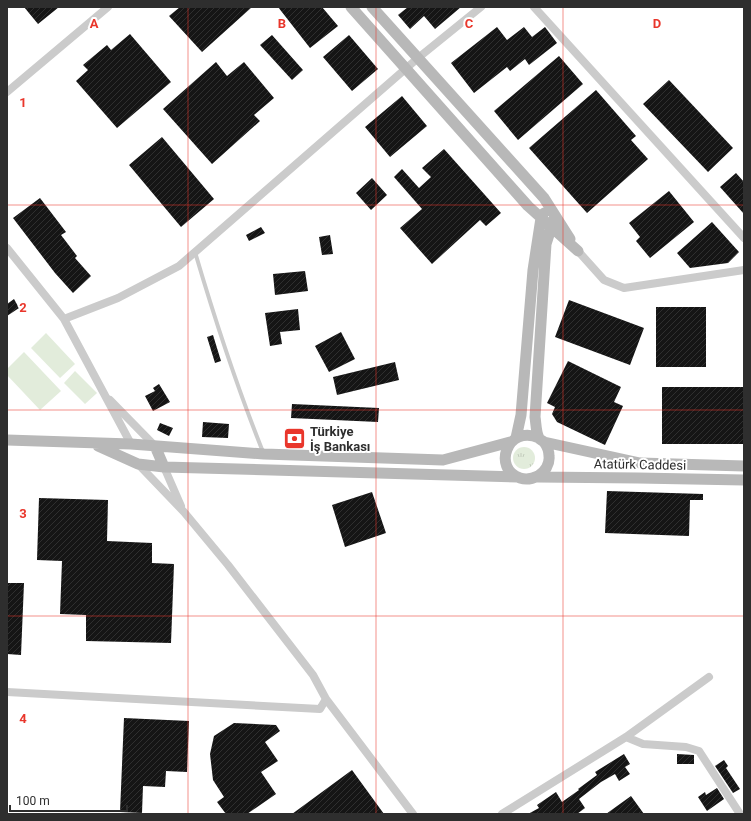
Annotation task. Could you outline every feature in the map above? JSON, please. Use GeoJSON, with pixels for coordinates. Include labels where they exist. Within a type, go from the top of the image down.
{"type":"FeatureCollection","features":[{"type":"Feature","properties":{"kind":"street"},"geometry":{"type":"LineString","coordinates":[[7,92],[108,7]]}},
{"type":"Feature","properties":{"kind":"street"},"geometry":{"type":"LineString","coordinates":[[350,7],[528,206],[578,251],[604,280],[624,288],[744,270]]}},
{"type":"Feature","properties":{"kind":"street"},"geometry":{"type":"LineString","coordinates":[[372,7],[544,198],[578,251]]}},
{"type":"Feature","properties":{"kind":"street"},"geometry":{"type":"LineString","coordinates":[[64,319],[118,298],[179,266],[418,58],[481,7]]}},
{"type":"Feature","properties":{"kind":"street"},"geometry":{"type":"LineString","coordinates":[[534,7],[744,238]]}},
{"type":"Feature","properties":{"kind":"street"},"geometry":{"type":"LineString","coordinates":[[549,206],[541,218],[533,270],[521,416],[513,440],[507,448],[505,455],[505,462],[508,468],[512,473],[524,479],[537,477],[542,474],[548,464],[549,452],[541,440],[535,417],[546,244],[555,216]]}},
{"type":"Feature","properties":{"kind":"street"},"geometry":{"type":"LineString","coordinates":[[7,248],[64,319],[131,444],[138,464],[184,512],[228,565],[314,675],[326,699],[413,814]]}},
{"type":"Feature","properties":{"kind":"street"},"geometry":{"type":"LineString","coordinates":[[104,394],[155,446],[184,512]]}},
{"type":"Feature","properties":{"kind":"street"},"geometry":{"type":"LineString","coordinates":[[7,440],[131,444],[264,454],[443,460],[527,435],[541,440]]}},
{"type":"Feature","properties":{"kind":"street","name":"Atatürk Caddesi"},"geometry":{"type":"LineString","coordinates":[[541,440],[640,464],[744,466]]}},
{"type":"Feature","properties":{"kind":"street"},"geometry":{"type":"LineString","coordinates":[[94,444],[138,464],[164,467],[518,477]]}},
{"type":"Feature","properties":{"kind":"street","name":"Atatürk Caddesi"},"geometry":{"type":"LineString","coordinates":[[537,477],[744,480]]}},
{"type":"Feature","properties":{"kind":"street"},"geometry":{"type":"LineString","coordinates":[[502,814],[626,737],[709,677]]}},
{"type":"Feature","properties":{"kind":"street"},"geometry":{"type":"LineString","coordinates":[[7,692],[320,709],[326,699]]}},
{"type":"Feature","properties":{"kind":"street"},"geometry":{"type":"LineString","coordinates":[[626,737],[643,744],[686,747],[699,751],[740,814]]}},
{"type":"Feature","properties":{"kind":"lane"},"geometry":{"type":"LineString","coordinates":[[195,252],[239,390],[264,454]]}},
{"type":"Feature","properties":{"kind":"green space"},"geometry":{"type":"Polygon","coordinates":[[[46,333],[75,364],[60,378],[31,348],[46,333]]]}},
{"type":"Feature","properties":{"kind":"green space"},"geometry":{"type":"Polygon","coordinates":[[[24,352],[61,391],[40,410],[7,375],[7,369],[24,352]]]}},
{"type":"Feature","properties":{"kind":"green space"},"geometry":{"type":"Polygon","coordinates":[[[75,371],[97,393],[85,404],[64,383],[75,371]]]}},
{"type":"Feature","properties":{"kind":"green space"},"geometry":{"type":"Polygon","coordinates":[[[524,447],[532,450],[535,458],[532,466],[524,469],[516,466],[513,458],[516,450],[524,447]]]}},
{"type":"Feature","properties":{"kind":"building"},"geometry":{"type":"Polygon","coordinates":[[[24,7],[59,7],[38,24],[24,7]]]}},
{"type":"Feature","properties":{"kind":"building"},"geometry":{"type":"Polygon","coordinates":[[[180,7],[252,7],[202,52],[169,16],[180,7]]]}},
{"type":"Feature","properties":{"kind":"building"},"geometry":{"type":"Polygon","coordinates":[[[278,7],[322,7],[338,26],[310,48],[278,7]]]}},
{"type":"Feature","properties":{"kind":"building"},"geometry":{"type":"Polygon","coordinates":[[[408,7],[461,7],[435,29],[424,16],[410,29],[398,15],[408,7]]]}},
{"type":"Feature","properties":{"kind":"building"},"geometry":{"type":"Polygon","coordinates":[[[497,27],[507,40],[524,27],[532,37],[545,27],[557,43],[529,65],[525,59],[510,71],[507,67],[474,93],[451,63],[497,27]]]}},
{"type":"Feature","properties":{"kind":"building"},"geometry":{"type":"Polygon","coordinates":[[[130,34],[171,82],[117,128],[76,81],[88,70],[83,65],[107,45],[111,50],[130,34]]]}},
{"type":"Feature","properties":{"kind":"building"},"geometry":{"type":"Polygon","coordinates":[[[272,35],[303,70],[292,80],[260,45],[272,35]]]}},
{"type":"Feature","properties":{"kind":"building"},"geometry":{"type":"Polygon","coordinates":[[[349,35],[378,69],[352,91],[323,57],[349,35]]]}},
{"type":"Feature","properties":{"kind":"building"},"geometry":{"type":"Polygon","coordinates":[[[559,56],[583,84],[518,140],[494,111],[559,56]]]}},
{"type":"Feature","properties":{"kind":"building"},"geometry":{"type":"Polygon","coordinates":[[[216,62],[227,76],[244,62],[274,98],[254,115],[260,121],[212,164],[163,109],[216,62]]]}},
{"type":"Feature","properties":{"kind":"building"},"geometry":{"type":"Polygon","coordinates":[[[669,80],[733,148],[708,172],[643,104],[669,80]]]}},
{"type":"Feature","properties":{"kind":"building"},"geometry":{"type":"Polygon","coordinates":[[[596,90],[636,136],[631,140],[648,159],[587,213],[529,148],[596,90]]]}},
{"type":"Feature","properties":{"kind":"building"},"geometry":{"type":"Polygon","coordinates":[[[402,96],[427,126],[390,157],[365,127],[402,96]]]}},
{"type":"Feature","properties":{"kind":"building"},"geometry":{"type":"Polygon","coordinates":[[[162,137],[214,199],[181,227],[129,165],[162,137]]]}},
{"type":"Feature","properties":{"kind":"building"},"geometry":{"type":"Polygon","coordinates":[[[444,149],[501,213],[486,226],[480,220],[432,264],[400,228],[422,209],[394,177],[402,169],[419,188],[431,177],[422,168],[444,149]]]}},
{"type":"Feature","properties":{"kind":"building"},"geometry":{"type":"Polygon","coordinates":[[[736,173],[744,182],[744,214],[720,187],[736,173]]]}},
{"type":"Feature","properties":{"kind":"building"},"geometry":{"type":"Polygon","coordinates":[[[372,178],[387,195],[371,210],[356,193],[372,178]]]}},
{"type":"Feature","properties":{"kind":"building"},"geometry":{"type":"Polygon","coordinates":[[[669,191],[694,222],[650,258],[636,241],[640,237],[629,223],[669,191]]]}},
{"type":"Feature","properties":{"kind":"building"},"geometry":{"type":"Polygon","coordinates":[[[40,198],[66,232],[61,235],[77,256],[75,258],[91,276],[73,293],[55,273],[13,218],[40,198]]]}},
{"type":"Feature","properties":{"kind":"building"},"geometry":{"type":"Polygon","coordinates":[[[712,222],[739,252],[728,263],[690,268],[677,253],[712,222]]]}},
{"type":"Feature","properties":{"kind":"building"},"geometry":{"type":"Polygon","coordinates":[[[261,227],[265,233],[249,241],[246,235],[261,227]]]}},
{"type":"Feature","properties":{"kind":"building"},"geometry":{"type":"Polygon","coordinates":[[[330,235],[333,254],[322,255],[319,237],[330,235]]]}},
{"type":"Feature","properties":{"kind":"building"},"geometry":{"type":"Polygon","coordinates":[[[305,271],[308,291],[275,295],[273,274],[305,271]]]}},
{"type":"Feature","properties":{"kind":"building"},"geometry":{"type":"Polygon","coordinates":[[[14,299],[19,308],[7,316],[7,304],[14,299]]]}},
{"type":"Feature","properties":{"kind":"building"},"geometry":{"type":"Polygon","coordinates":[[[569,300],[644,328],[630,365],[555,337],[569,300]]]}},
{"type":"Feature","properties":{"kind":"building"},"geometry":{"type":"Polygon","coordinates":[[[656,307],[706,307],[706,367],[656,367],[656,307]]]}},
{"type":"Feature","properties":{"kind":"building"},"geometry":{"type":"Polygon","coordinates":[[[298,309],[300,330],[280,332],[282,344],[270,346],[265,313],[298,309]]]}},
{"type":"Feature","properties":{"kind":"building"},"geometry":{"type":"Polygon","coordinates":[[[341,332],[355,359],[329,372],[315,346],[341,332]]]}},
{"type":"Feature","properties":{"kind":"building"},"geometry":{"type":"Polygon","coordinates":[[[213,335],[221,361],[215,363],[207,337],[213,335]]]}},
{"type":"Feature","properties":{"kind":"building"},"geometry":{"type":"Polygon","coordinates":[[[568,361],[621,387],[614,402],[623,406],[605,445],[557,422],[552,414],[555,407],[547,403],[568,361]]]}},
{"type":"Feature","properties":{"kind":"building"},"geometry":{"type":"Polygon","coordinates":[[[395,362],[399,380],[337,395],[333,377],[395,362]]]}},
{"type":"Feature","properties":{"kind":"building"},"geometry":{"type":"Polygon","coordinates":[[[159,384],[170,402],[153,411],[145,396],[155,391],[153,388],[159,384]]]}},
{"type":"Feature","properties":{"kind":"building"},"geometry":{"type":"Polygon","coordinates":[[[662,387],[744,387],[744,444],[662,444],[662,387]]]}},
{"type":"Feature","properties":{"kind":"building"},"geometry":{"type":"Polygon","coordinates":[[[292,404],[379,408],[378,422],[291,418],[292,404]]]}},
{"type":"Feature","properties":{"kind":"building"},"geometry":{"type":"Polygon","coordinates":[[[203,422],[229,424],[228,438],[202,437],[203,422]]]}},
{"type":"Feature","properties":{"kind":"building"},"geometry":{"type":"Polygon","coordinates":[[[160,423],[173,428],[169,436],[157,430],[160,423]]]}},
{"type":"Feature","properties":{"kind":"building"},"geometry":{"type":"Polygon","coordinates":[[[607,491],[703,494],[703,500],[690,500],[689,536],[605,533],[607,491]]]}},
{"type":"Feature","properties":{"kind":"building"},"geometry":{"type":"Polygon","coordinates":[[[372,492],[386,533],[345,547],[332,505],[372,492]]]}},
{"type":"Feature","properties":{"kind":"building"},"geometry":{"type":"Polygon","coordinates":[[[39,498],[108,500],[107,541],[152,543],[152,563],[174,564],[171,643],[86,641],[86,615],[60,614],[62,561],[37,560],[39,498]]]}},
{"type":"Feature","properties":{"kind":"building"},"geometry":{"type":"Polygon","coordinates":[[[7,583],[24,583],[21,655],[7,654],[7,583]]]}},
{"type":"Feature","properties":{"kind":"building"},"geometry":{"type":"Polygon","coordinates":[[[124,718],[189,721],[187,772],[166,771],[165,787],[143,786],[142,813],[120,812],[124,718]]]}},
{"type":"Feature","properties":{"kind":"building"},"geometry":{"type":"Polygon","coordinates":[[[234,723],[276,725],[280,731],[265,742],[278,761],[261,772],[276,794],[247,814],[226,814],[217,802],[224,797],[213,780],[210,754],[214,736],[234,723]]]}},
{"type":"Feature","properties":{"kind":"building"},"geometry":{"type":"Polygon","coordinates":[[[624,754],[630,764],[625,767],[630,774],[619,781],[615,774],[601,782],[579,799],[585,808],[577,814],[528,814],[539,808],[537,805],[556,792],[562,802],[597,775],[595,772],[624,754]]]}},
{"type":"Feature","properties":{"kind":"building"},"geometry":{"type":"Polygon","coordinates":[[[677,754],[694,755],[694,764],[677,764],[677,754]]]}},
{"type":"Feature","properties":{"kind":"building"},"geometry":{"type":"Polygon","coordinates":[[[724,760],[728,766],[726,768],[740,789],[733,793],[715,766],[724,760]]]}},
{"type":"Feature","properties":{"kind":"building"},"geometry":{"type":"Polygon","coordinates":[[[352,770],[384,814],[292,814],[352,770]]]}},
{"type":"Feature","properties":{"kind":"building"},"geometry":{"type":"Polygon","coordinates":[[[717,788],[724,799],[707,811],[698,797],[705,792],[706,795],[717,788]]]}},
{"type":"Feature","properties":{"kind":"building"},"geometry":{"type":"Polygon","coordinates":[[[631,796],[644,814],[606,814],[631,796]]]}},
{"type":"Feature","properties":{"kind":"place","name":"Türkiye İş Bankası"},"geometry":{"type":"Point","coordinates":[295,438]}}]}
